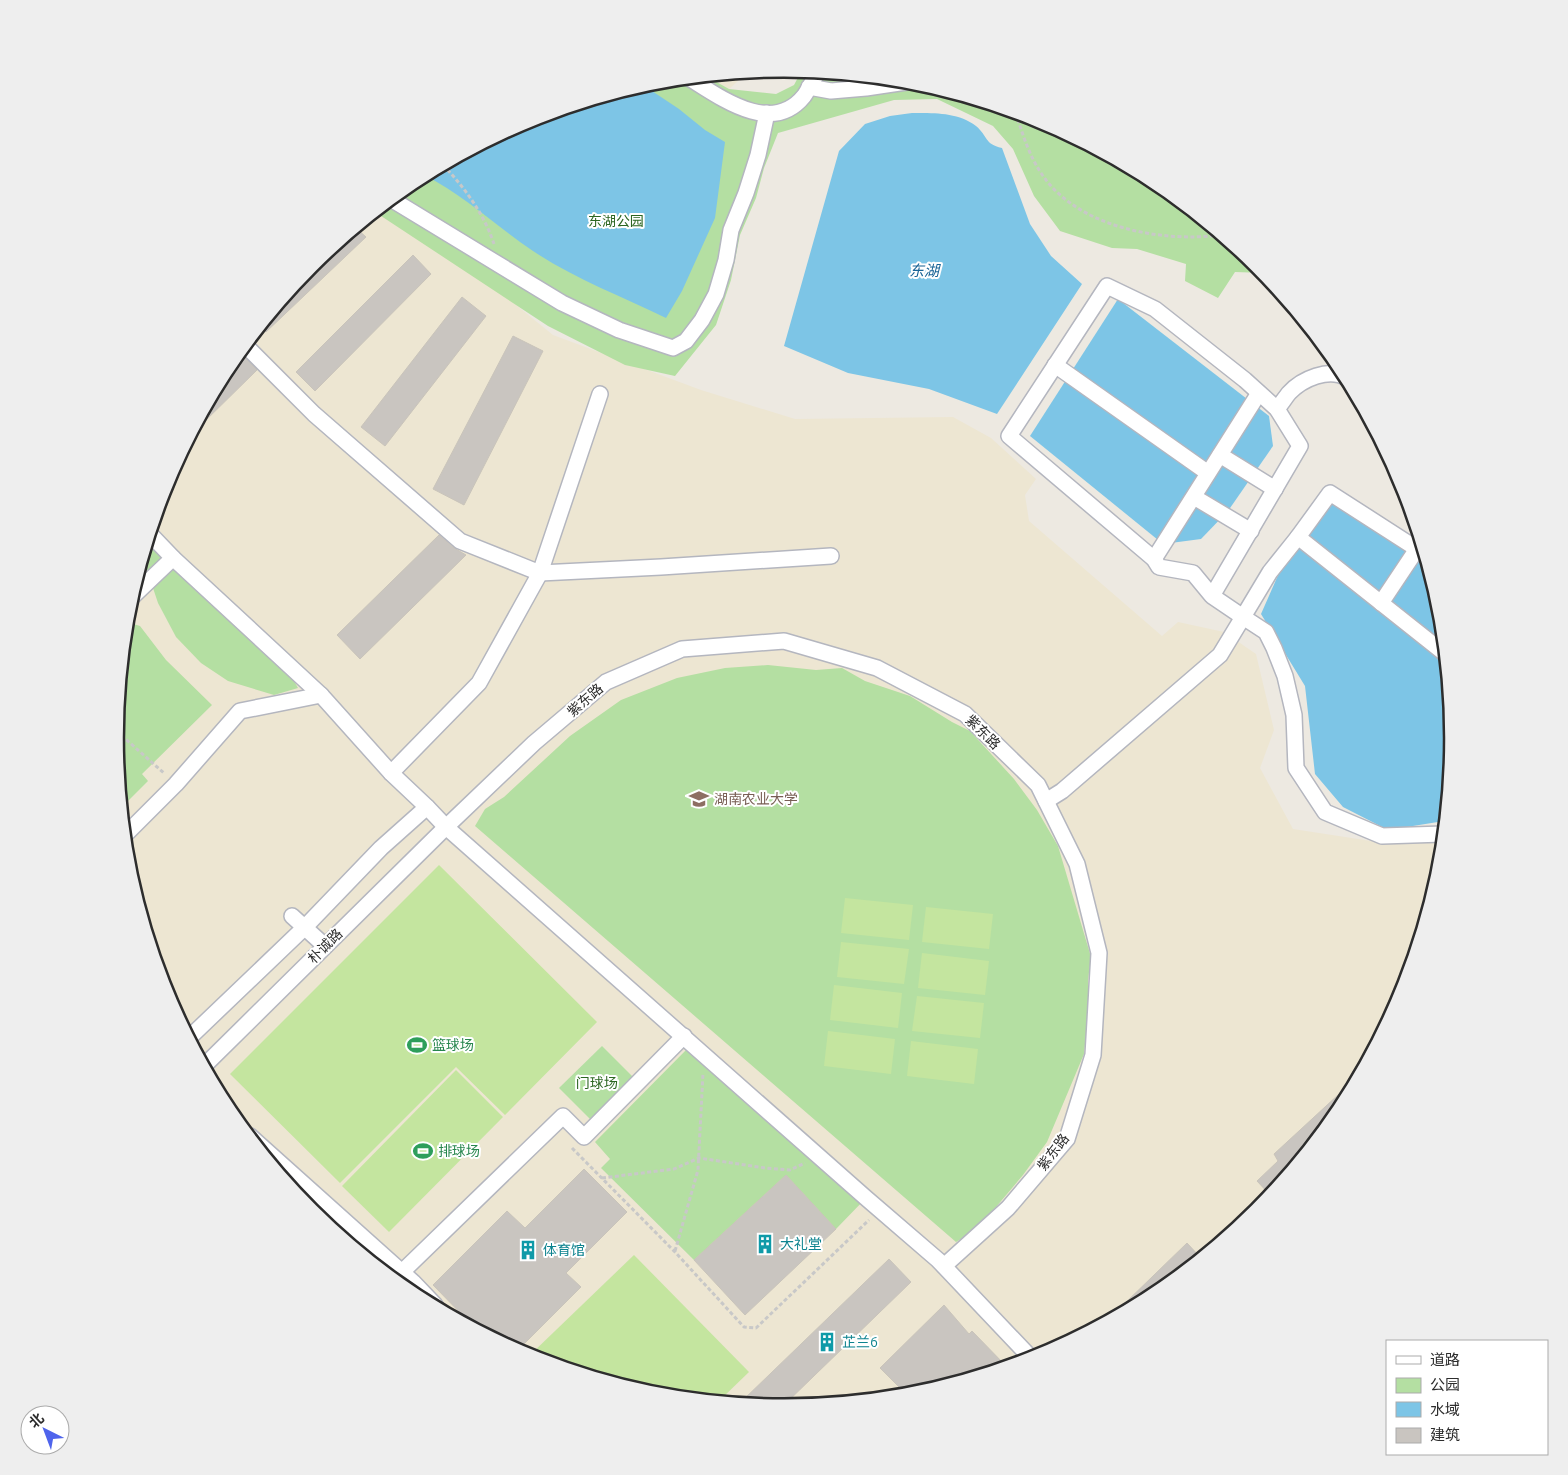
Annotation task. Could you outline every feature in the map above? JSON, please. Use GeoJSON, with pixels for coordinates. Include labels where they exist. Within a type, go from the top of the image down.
{"type":"FeatureCollection","features":[{"type":"Feature","properties":{"kind":"street"},"geometry":{"type":"LineString","coordinates":[[698,83],[729,103],[760,114],[784,112],[804,96],[814,79]]}},
{"type":"Feature","properties":{"kind":"street"},"geometry":{"type":"LineString","coordinates":[[809,87],[831,91],[885,86]]}},
{"type":"Feature","properties":{"kind":"street"},"geometry":{"type":"LineString","coordinates":[[396,204],[562,303],[619,330],[673,348],[686,341],[702,320],[716,294],[726,260],[731,230],[758,155],[767,113]]}},
{"type":"Feature","properties":{"kind":"street"},"geometry":{"type":"LineString","coordinates":[[1157,555],[1009,436],[1060,368],[1107,286],[1156,309],[1257,396],[1277,409],[1300,446],[1212,596]]}},
{"type":"Feature","properties":{"kind":"street"},"geometry":{"type":"LineString","coordinates":[[250,351],[314,414],[460,541],[540,573],[661,568],[831,556]]}},
{"type":"Feature","properties":{"kind":"street"},"geometry":{"type":"LineString","coordinates":[[1060,368],[1208,473]]}},
{"type":"Feature","properties":{"kind":"street"},"geometry":{"type":"LineString","coordinates":[[1277,409],[1290,392],[1317,374],[1335,374]]}},
{"type":"Feature","properties":{"kind":"street"},"geometry":{"type":"LineString","coordinates":[[391,773],[479,683],[540,573],[600,394]]}},
{"type":"Feature","properties":{"kind":"street"},"geometry":{"type":"LineString","coordinates":[[1257,396],[1157,555],[1159,567],[1193,573],[1212,596],[1266,632],[1285,676],[1294,715],[1296,768],[1325,812],[1382,836],[1436,834]]}},
{"type":"Feature","properties":{"kind":"street"},"geometry":{"type":"LineString","coordinates":[[1220,455],[1275,489]]}},
{"type":"Feature","properties":{"kind":"street"},"geometry":{"type":"LineString","coordinates":[[1046,801],[1062,791],[1220,655],[1270,572],[1299,538],[1330,493],[1416,548]]}},
{"type":"Feature","properties":{"kind":"street"},"geometry":{"type":"LineString","coordinates":[[1194,496],[1251,531]]}},
{"type":"Feature","properties":{"kind":"street"},"geometry":{"type":"LineString","coordinates":[[1299,538],[1437,648]]}},
{"type":"Feature","properties":{"kind":"street"},"geometry":{"type":"LineString","coordinates":[[155,539],[321,695],[391,773],[446,827],[944,1266],[1025,1351]]}},
{"type":"Feature","properties":{"kind":"street"},"geometry":{"type":"LineString","coordinates":[[1381,603],[1417,552]]}},
{"type":"Feature","properties":{"kind":"street"},"geometry":{"type":"LineString","coordinates":[[142,588],[173,558]]}},
{"type":"Feature","properties":{"kind":"street","name":"紫东路"},"geometry":{"type":"LineString","coordinates":[[446,827],[534,743],[606,682],[682,649],[784,641],[878,668],[965,714],[1038,785],[1077,864],[1099,953],[1093,1055],[1067,1139],[1008,1208],[944,1266]]}},
{"type":"Feature","properties":{"kind":"street"},"geometry":{"type":"LineString","coordinates":[[131,829],[176,784],[240,711],[321,695]]}},
{"type":"Feature","properties":{"kind":"street"},"geometry":{"type":"LineString","coordinates":[[194,1033],[304,927],[381,848],[427,807]]}},
{"type":"Feature","properties":{"kind":"street","name":"朴诚路"},"geometry":{"type":"LineString","coordinates":[[209,1061],[446,827]]}},
{"type":"Feature","properties":{"kind":"street"},"geometry":{"type":"LineString","coordinates":[[292,916],[325,946]]}},
{"type":"Feature","properties":{"kind":"street"},"geometry":{"type":"LineString","coordinates":[[407,1278],[563,1116],[584,1137],[684,1036]]}},
{"type":"Feature","properties":{"kind":"street"},"geometry":{"type":"LineString","coordinates":[[280,1163],[410,1281]]}},
{"type":"Feature","properties":{"kind":"path"},"geometry":{"type":"LineString","coordinates":[[1019,122],[1032,159],[1041,174],[1056,192],[1078,208],[1113,225],[1141,233],[1199,238],[1213,236]]}},
{"type":"Feature","properties":{"kind":"path"},"geometry":{"type":"LineString","coordinates":[[447,170],[468,195],[482,216],[491,236]]}},
{"type":"Feature","properties":{"kind":"path"},"geometry":{"type":"LineString","coordinates":[[124,738],[176,784]]}},
{"type":"Feature","properties":{"kind":"path"},"geometry":{"type":"LineString","coordinates":[[675,1252],[698,1170],[703,1070],[709,1058]]}},
{"type":"Feature","properties":{"kind":"path"},"geometry":{"type":"LineString","coordinates":[[552,1128],[675,1252],[744,1327],[756,1328],[879,1210]]}},
{"type":"Feature","properties":{"kind":"path"},"geometry":{"type":"LineString","coordinates":[[601,1178],[674,1169],[699,1158],[790,1170],[819,1156]]}},
{"type":"Feature","properties":{"kind":"shaded area"},"geometry":{"type":"Polygon","coordinates":[[[740,79],[729,89],[716,81],[740,79]]]}},
{"type":"Feature","properties":{"kind":"shaded area","name":"湖南农业大学"},"geometry":{"type":"Polygon","coordinates":[[[388,210],[451,252],[553,335],[701,390],[795,419],[953,417],[991,438],[1036,479],[1025,495],[1029,521],[1162,636],[1178,622],[1224,632],[1256,654],[1274,730],[1260,768],[1293,829],[1384,843],[1435,841],[1422,908],[1409,950],[1394,990],[1376,1029],[1356,1068],[1308,1139],[1251,1204],[1186,1261],[1114,1309],[1037,1347],[955,1375],[913,1385],[870,1392],[784,1398],[698,1392],[655,1385],[613,1375],[531,1347],[454,1309],[417,1286],[349,1234],[317,1204],[260,1139],[235,1104],[212,1067],[174,990],[146,908],[137,866],[125,781],[124,738],[125,694],[137,609],[146,567],[159,525],[174,485],[212,407],[260,336],[288,302],[349,241],[388,210]]]}},
{"type":"Feature","properties":{"kind":"green space","name":"东湖公园"},"geometry":{"type":"Polygon","coordinates":[[[798,78],[827,79],[913,90],[955,100],[1037,128],[1114,166],[1151,189],[1219,241],[1252,273],[1235,272],[1218,298],[1185,281],[1186,264],[1137,249],[1112,248],[1060,231],[1034,196],[1013,149],[993,126],[937,99],[894,100],[778,133],[764,168],[756,198],[740,235],[731,280],[716,325],[675,376],[625,365],[548,326],[380,215],[454,166],[492,146],[531,128],[613,100],[655,90],[716,81],[729,89],[776,94],[794,85],[798,78]]]}},
{"type":"Feature","properties":{"kind":"green space"},"geometry":{"type":"Polygon","coordinates":[[[153,545],[294,681],[298,688],[274,695],[228,681],[201,663],[176,637],[158,603],[146,567],[153,545]]]}},
{"type":"Feature","properties":{"kind":"green space"},"geometry":{"type":"Polygon","coordinates":[[[134,624],[140,626],[166,660],[212,705],[142,774],[148,781],[127,802],[124,738],[125,694],[134,624]]]}},
{"type":"Feature","properties":{"kind":"green space"},"geometry":{"type":"Polygon","coordinates":[[[768,665],[816,670],[842,668],[865,681],[910,696],[970,731],[1014,779],[1037,810],[1058,846],[1091,957],[1084,1054],[1047,1142],[996,1207],[966,1236],[956,1242],[475,826],[485,809],[504,797],[570,736],[621,700],[677,678],[725,668],[768,665]]]}},
{"type":"Feature","properties":{"kind":"green space","name":"篮球场"},"geometry":{"type":"Polygon","coordinates":[[[439,865],[597,1022],[505,1115],[456,1067],[340,1183],[230,1074],[439,865]]]}},
{"type":"Feature","properties":{"kind":"green space"},"geometry":{"type":"Polygon","coordinates":[[[845,898],[913,905],[909,940],[841,933],[845,898]]]}},
{"type":"Feature","properties":{"kind":"green space"},"geometry":{"type":"Polygon","coordinates":[[[926,907],[993,914],[989,949],[922,942],[926,907]]]}},
{"type":"Feature","properties":{"kind":"green space"},"geometry":{"type":"Polygon","coordinates":[[[841,942],[909,949],[904,984],[837,977],[841,942]]]}},
{"type":"Feature","properties":{"kind":"green space"},"geometry":{"type":"Polygon","coordinates":[[[922,953],[989,961],[985,995],[918,988],[922,953]]]}},
{"type":"Feature","properties":{"kind":"green space"},"geometry":{"type":"Polygon","coordinates":[[[834,985],[902,993],[898,1028],[830,1020],[834,985]]]}},
{"type":"Feature","properties":{"kind":"green space"},"geometry":{"type":"Polygon","coordinates":[[[917,996],[984,1003],[980,1038],[912,1031],[917,996]]]}},
{"type":"Feature","properties":{"kind":"green space"},"geometry":{"type":"Polygon","coordinates":[[[828,1031],[895,1039],[891,1074],[824,1066],[828,1031]]]}},
{"type":"Feature","properties":{"kind":"green space"},"geometry":{"type":"Polygon","coordinates":[[[911,1041],[978,1049],[974,1084],[907,1076],[911,1041]]]}},
{"type":"Feature","properties":{"kind":"green space","name":"门球场"},"geometry":{"type":"Polygon","coordinates":[[[602,1046],[634,1078],[591,1120],[559,1088],[602,1046]]]}},
{"type":"Feature","properties":{"kind":"green space"},"geometry":{"type":"Polygon","coordinates":[[[689,1047],[866,1198],[836,1229],[786,1175],[694,1260],[601,1168],[610,1159],[595,1142],[689,1047]]]}},
{"type":"Feature","properties":{"kind":"green space","name":"排球场"},"geometry":{"type":"Polygon","coordinates":[[[456,1070],[503,1117],[389,1232],[342,1186],[456,1070]]]}},
{"type":"Feature","properties":{"kind":"green space"},"geometry":{"type":"Polygon","coordinates":[[[634,1255],[749,1372],[726,1395],[698,1392],[655,1385],[613,1375],[536,1349],[634,1255]]]}},
{"type":"Feature","properties":{"kind":"green space"},"geometry":{"type":"Polygon","coordinates":[[[384,1263],[413,1282],[416,1286],[384,1263]]]}},
{"type":"Feature","properties":{"kind":"water"},"geometry":{"type":"Polygon","coordinates":[[[652,91],[679,109],[705,130],[725,142],[715,218],[682,291],[666,318],[582,279],[549,261],[432,179],[492,146],[531,128],[613,100],[652,91]]]}},
{"type":"Feature","properties":{"kind":"water","name":"东湖"},"geometry":{"type":"Polygon","coordinates":[[[912,113],[945,114],[969,121],[980,130],[989,142],[1002,148],[1030,224],[1051,256],[1082,284],[997,414],[929,389],[848,373],[784,346],[839,151],[865,124],[890,116],[912,113]]]}},
{"type":"Feature","properties":{"kind":"water"},"geometry":{"type":"Polygon","coordinates":[[[1118,299],[1269,416],[1273,446],[1228,511],[1201,539],[1163,544],[1030,436],[1118,299]]]}},
{"type":"Feature","properties":{"kind":"water"},"geometry":{"type":"Polygon","coordinates":[[[1331,498],[1418,553],[1431,609],[1443,694],[1443,781],[1438,822],[1388,830],[1343,807],[1315,774],[1305,686],[1261,614],[1279,573],[1331,498]]]}},
{"type":"Feature","properties":{"kind":"building"},"geometry":{"type":"Polygon","coordinates":[[[360,232],[366,237],[266,332],[264,331],[288,302],[317,271],[360,232]]]}},
{"type":"Feature","properties":{"kind":"building"},"geometry":{"type":"Polygon","coordinates":[[[413,255],[431,274],[315,391],[296,372],[413,255]]]}},
{"type":"Feature","properties":{"kind":"building"},"geometry":{"type":"Polygon","coordinates":[[[462,297],[486,316],[385,446],[361,427],[462,297]]]}},
{"type":"Feature","properties":{"kind":"building"},"geometry":{"type":"Polygon","coordinates":[[[513,336],[543,351],[464,505],[433,489],[513,336]]]}},
{"type":"Feature","properties":{"kind":"building"},"geometry":{"type":"Polygon","coordinates":[[[245,358],[257,370],[205,422],[245,358]]]}},
{"type":"Feature","properties":{"kind":"building"},"geometry":{"type":"Polygon","coordinates":[[[439,535],[454,548],[466,555],[360,659],[337,635],[439,535]]]}},
{"type":"Feature","properties":{"kind":"building"},"geometry":{"type":"Polygon","coordinates":[[[1340,1093],[1308,1139],[1265,1189],[1257,1181],[1278,1161],[1274,1154],[1340,1093]]]}},
{"type":"Feature","properties":{"kind":"building","name":"体育馆"},"geometry":{"type":"Polygon","coordinates":[[[584,1169],[627,1212],[566,1273],[581,1287],[524,1344],[459,1312],[433,1285],[507,1211],[525,1228],[584,1169]]]}},
{"type":"Feature","properties":{"kind":"building","name":"大礼堂"},"geometry":{"type":"Polygon","coordinates":[[[786,1175],[836,1229],[745,1315],[694,1260],[786,1175]]]}},
{"type":"Feature","properties":{"kind":"building"},"geometry":{"type":"Polygon","coordinates":[[[1187,1243],[1196,1253],[1151,1286],[1128,1300],[1187,1243]]]}},
{"type":"Feature","properties":{"kind":"building","name":"芷兰6"},"geometry":{"type":"Polygon","coordinates":[[[889,1259],[911,1282],[792,1398],[747,1396],[889,1259]]]}},
{"type":"Feature","properties":{"kind":"building"},"geometry":{"type":"Polygon","coordinates":[[[944,1305],[969,1334],[972,1331],[1001,1360],[955,1375],[899,1387],[880,1368],[944,1305]]]}},
{"type":"Feature","properties":{"kind":"place","name":"湖南农业大学"},"geometry":{"type":"Point","coordinates":[699,799]}},
{"type":"Feature","properties":{"kind":"place","name":"篮球场"},"geometry":{"type":"Point","coordinates":[417,1045]}},
{"type":"Feature","properties":{"kind":"place","name":"排球场"},"geometry":{"type":"Point","coordinates":[423,1151]}},
{"type":"Feature","properties":{"kind":"place","name":"大礼堂"},"geometry":{"type":"Point","coordinates":[765,1244]}},
{"type":"Feature","properties":{"kind":"place","name":"体育馆"},"geometry":{"type":"Point","coordinates":[528,1250]}},
{"type":"Feature","properties":{"kind":"place","name":"芷兰6"},"geometry":{"type":"Point","coordinates":[827,1342]}}]}
